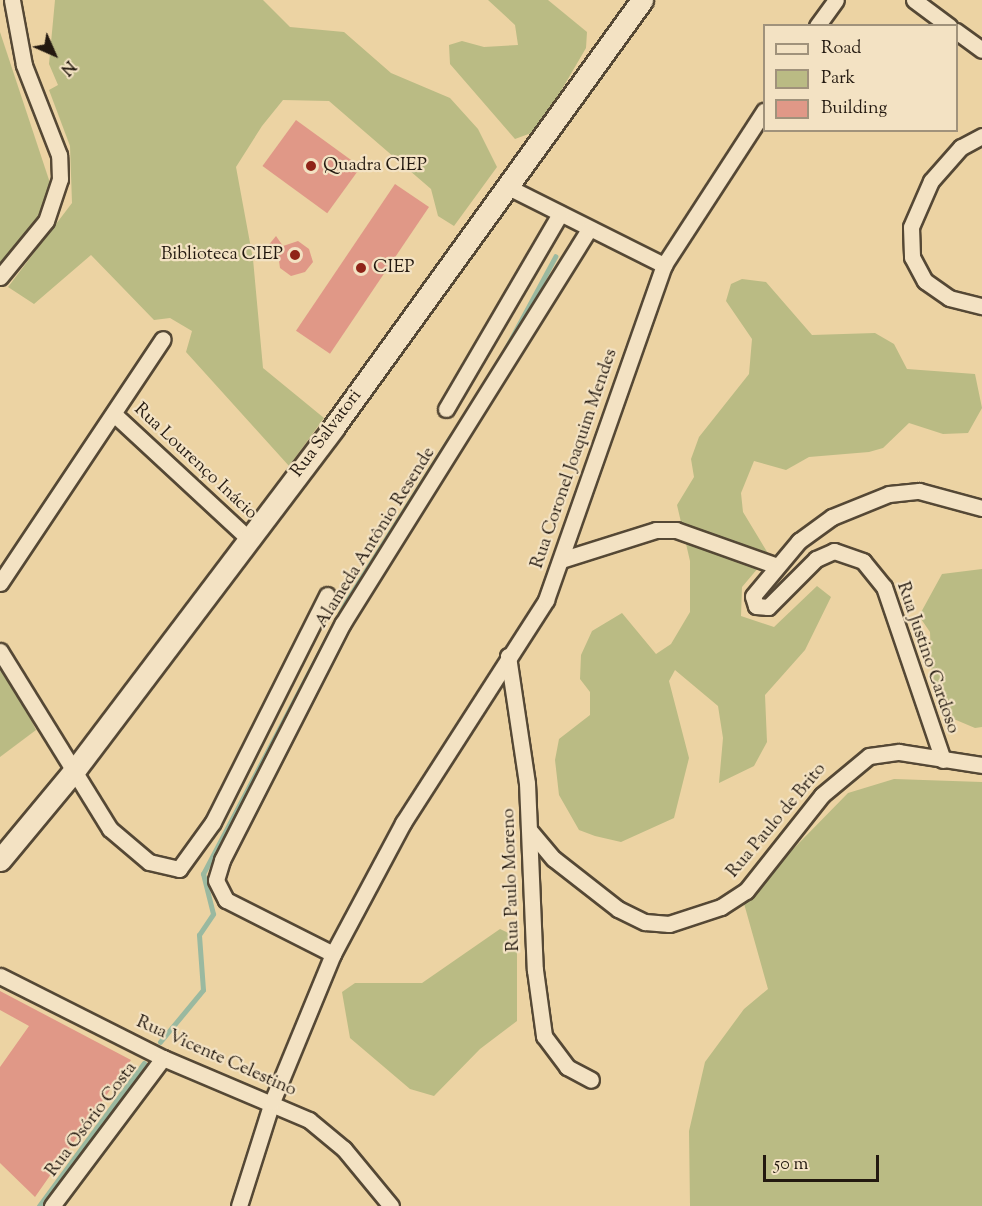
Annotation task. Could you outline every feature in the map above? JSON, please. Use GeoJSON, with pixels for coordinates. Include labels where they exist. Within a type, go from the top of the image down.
{"type":"FeatureCollection","features":[{"type":"Feature","properties":{"kind":"street"},"geometry":{"type":"LineString","coordinates":[[0,277],[46,220],[60,179],[59,155],[24,64],[12,0]]}},
{"type":"Feature","properties":{"kind":"street","name":"Rua Salvatori"},"geometry":{"type":"LineString","coordinates":[[0,860],[74,771],[248,538],[642,0]]}},
{"type":"Feature","properties":{"kind":"street"},"geometry":{"type":"LineString","coordinates":[[819,24],[836,0]]}},
{"type":"Feature","properties":{"kind":"street"},"geometry":{"type":"LineString","coordinates":[[914,0],[946,24]]}},
{"type":"Feature","properties":{"kind":"street"},"geometry":{"type":"LineString","coordinates":[[958,32],[982,50]]}},
{"type":"Feature","properties":{"kind":"street","name":"Rua Coronel Joaquim Mendes"},"geometry":{"type":"LineString","coordinates":[[239,1206],[272,1102],[333,954],[403,823],[546,600],[564,560],[664,265],[763,114]]}},
{"type":"Feature","properties":{"kind":"street"},"geometry":{"type":"LineString","coordinates":[[982,136],[961,147],[931,182],[911,227],[912,257],[925,281],[950,298],[982,306]]}},
{"type":"Feature","properties":{"kind":"street"},"geometry":{"type":"LineString","coordinates":[[506,186],[664,265]]}},
{"type":"Feature","properties":{"kind":"street"},"geometry":{"type":"LineString","coordinates":[[446,409],[560,214]]}},
{"type":"Feature","properties":{"kind":"street","name":"Alameda Antônio Resende"},"geometry":{"type":"LineString","coordinates":[[333,954],[226,900],[216,880],[218,869],[343,623],[588,229]]}},
{"type":"Feature","properties":{"kind":"street"},"geometry":{"type":"LineString","coordinates":[[0,583],[115,415],[163,339]]}},
{"type":"Feature","properties":{"kind":"street","name":"Rua Lourenço Inácio"},"geometry":{"type":"LineString","coordinates":[[115,415],[248,538]]}},
{"type":"Feature","properties":{"kind":"street"},"geometry":{"type":"LineString","coordinates":[[564,560],[656,530],[676,530],[777,566],[832,518],[889,494],[919,491],[982,508]]}},
{"type":"Feature","properties":{"kind":"street","name":"Rua Justino Cardoso"},"geometry":{"type":"LineString","coordinates":[[777,566],[757,589],[756,606],[768,607],[816,560],[834,551],[863,561],[885,587],[943,760]]}},
{"type":"Feature","properties":{"kind":"street","name":"Alameda Antônio Resende"},"geometry":{"type":"LineString","coordinates":[[74,771],[110,829],[139,856],[179,869],[199,848],[327,595]]}},
{"type":"Feature","properties":{"kind":"street"},"geometry":{"type":"LineString","coordinates":[[0,651],[74,771]]}},
{"type":"Feature","properties":{"kind":"street","name":"Rua Paulo Moreno"},"geometry":{"type":"LineString","coordinates":[[508,656],[531,832],[535,970],[544,1036],[567,1067],[591,1080]]}},
{"type":"Feature","properties":{"kind":"street","name":"Rua Paulo de Brito"},"geometry":{"type":"LineString","coordinates":[[531,832],[554,859],[618,909],[645,922],[669,924],[721,907],[746,891],[822,795],[868,756],[899,752],[982,765]]}},
{"type":"Feature","properties":{"kind":"street","name":"Rua Vicente Celestino"},"geometry":{"type":"LineString","coordinates":[[0,976],[163,1058],[272,1102],[309,1120],[344,1149],[391,1206]]}},
{"type":"Feature","properties":{"kind":"street","name":"Rua Osório Costa"},"geometry":{"type":"LineString","coordinates":[[52,1206],[163,1058]]}},
{"type":"Feature","properties":{"kind":"green space"},"geometry":{"type":"Polygon","coordinates":[[[55,0],[263,0],[290,27],[344,32],[391,73],[450,98],[478,129],[497,167],[454,226],[438,216],[431,189],[329,101],[283,100],[262,126],[236,167],[253,259],[263,368],[324,418],[289,466],[186,352],[192,331],[170,318],[154,320],[91,255],[34,304],[8,287],[72,203],[70,146],[49,90],[58,85],[49,64],[55,0]]]}},
{"type":"Feature","properties":{"kind":"green space"},"geometry":{"type":"Polygon","coordinates":[[[488,0],[548,0],[587,32],[586,48],[544,120],[534,132],[515,139],[450,64],[449,45],[462,41],[484,47],[518,45],[515,25],[488,0]]]}},
{"type":"Feature","properties":{"kind":"green space"},"geometry":{"type":"Polygon","coordinates":[[[0,32],[52,189],[46,207],[0,265],[0,32]]]}},
{"type":"Feature","properties":{"kind":"green space"},"geometry":{"type":"Polygon","coordinates":[[[742,279],[766,282],[812,335],[875,333],[894,344],[907,369],[975,374],[982,408],[968,433],[943,434],[909,423],[883,448],[869,452],[809,457],[786,470],[754,461],[741,493],[743,512],[769,555],[742,587],[741,616],[774,627],[817,586],[831,597],[805,650],[765,695],[767,742],[754,766],[719,783],[723,738],[718,706],[675,670],[669,681],[689,758],[674,818],[621,842],[595,836],[579,830],[559,795],[555,760],[559,739],[590,715],[590,692],[580,679],[581,655],[592,631],[622,613],[656,654],[671,644],[690,612],[690,561],[677,505],[694,477],[691,459],[699,437],[749,374],[752,339],[726,301],[731,284],[742,279]]]}},
{"type":"Feature","properties":{"kind":"green space"},"geometry":{"type":"Polygon","coordinates":[[[982,569],[982,727],[975,728],[949,717],[932,686],[930,632],[919,616],[942,574],[982,569]]]}},
{"type":"Feature","properties":{"kind":"green space"},"geometry":{"type":"Polygon","coordinates":[[[0,658],[36,730],[0,757],[0,658]]]}},
{"type":"Feature","properties":{"kind":"green space"},"geometry":{"type":"Polygon","coordinates":[[[894,779],[982,782],[982,1206],[690,1206],[689,1131],[705,1062],[744,1009],[768,989],[743,900],[848,793],[894,779]]]}},
{"type":"Feature","properties":{"kind":"green space"},"geometry":{"type":"Polygon","coordinates":[[[500,929],[517,937],[517,1021],[480,1049],[434,1096],[410,1089],[350,1038],[342,992],[355,983],[422,983],[500,929]]]}},
{"type":"Feature","properties":{"kind":"building","name":"Quadra CIEP"},"geometry":{"type":"Polygon","coordinates":[[[296,120],[361,167],[327,213],[262,166],[296,120]]]}},
{"type":"Feature","properties":{"kind":"building","name":"CIEP"},"geometry":{"type":"Polygon","coordinates":[[[395,184],[429,207],[330,354],[296,331],[395,184]]]}},
{"type":"Feature","properties":{"kind":"building","name":"Biblioteca CIEP"},"geometry":{"type":"Polygon","coordinates":[[[276,236],[283,246],[298,241],[309,249],[313,262],[305,272],[291,276],[280,268],[278,254],[267,247],[276,236]]]}},
{"type":"Feature","properties":{"kind":"building"},"geometry":{"type":"Polygon","coordinates":[[[0,991],[131,1060],[35,1197],[0,1163],[0,1067],[29,1026],[0,1010],[0,991]]]}},
{"type":"Feature","properties":{"kind":"waterway"},"geometry":{"type":"LineString","coordinates":[[505,350],[555,257]]}},
{"type":"Feature","properties":{"kind":"waterway"},"geometry":{"type":"LineString","coordinates":[[160,1042],[203,990],[199,935],[213,914],[203,874],[346,602],[451,436]]}},
{"type":"Feature","properties":{"kind":"waterway"},"geometry":{"type":"LineString","coordinates":[[39,1206],[144,1063]]}},
{"type":"Feature","properties":{"kind":"place","name":"Quadra CIEP"},"geometry":{"type":"Point","coordinates":[311,166]}},
{"type":"Feature","properties":{"kind":"place","name":"Biblioteca CIEP"},"geometry":{"type":"Point","coordinates":[295,255]}},
{"type":"Feature","properties":{"kind":"place","name":"CIEP"},"geometry":{"type":"Point","coordinates":[361,268]}}]}
